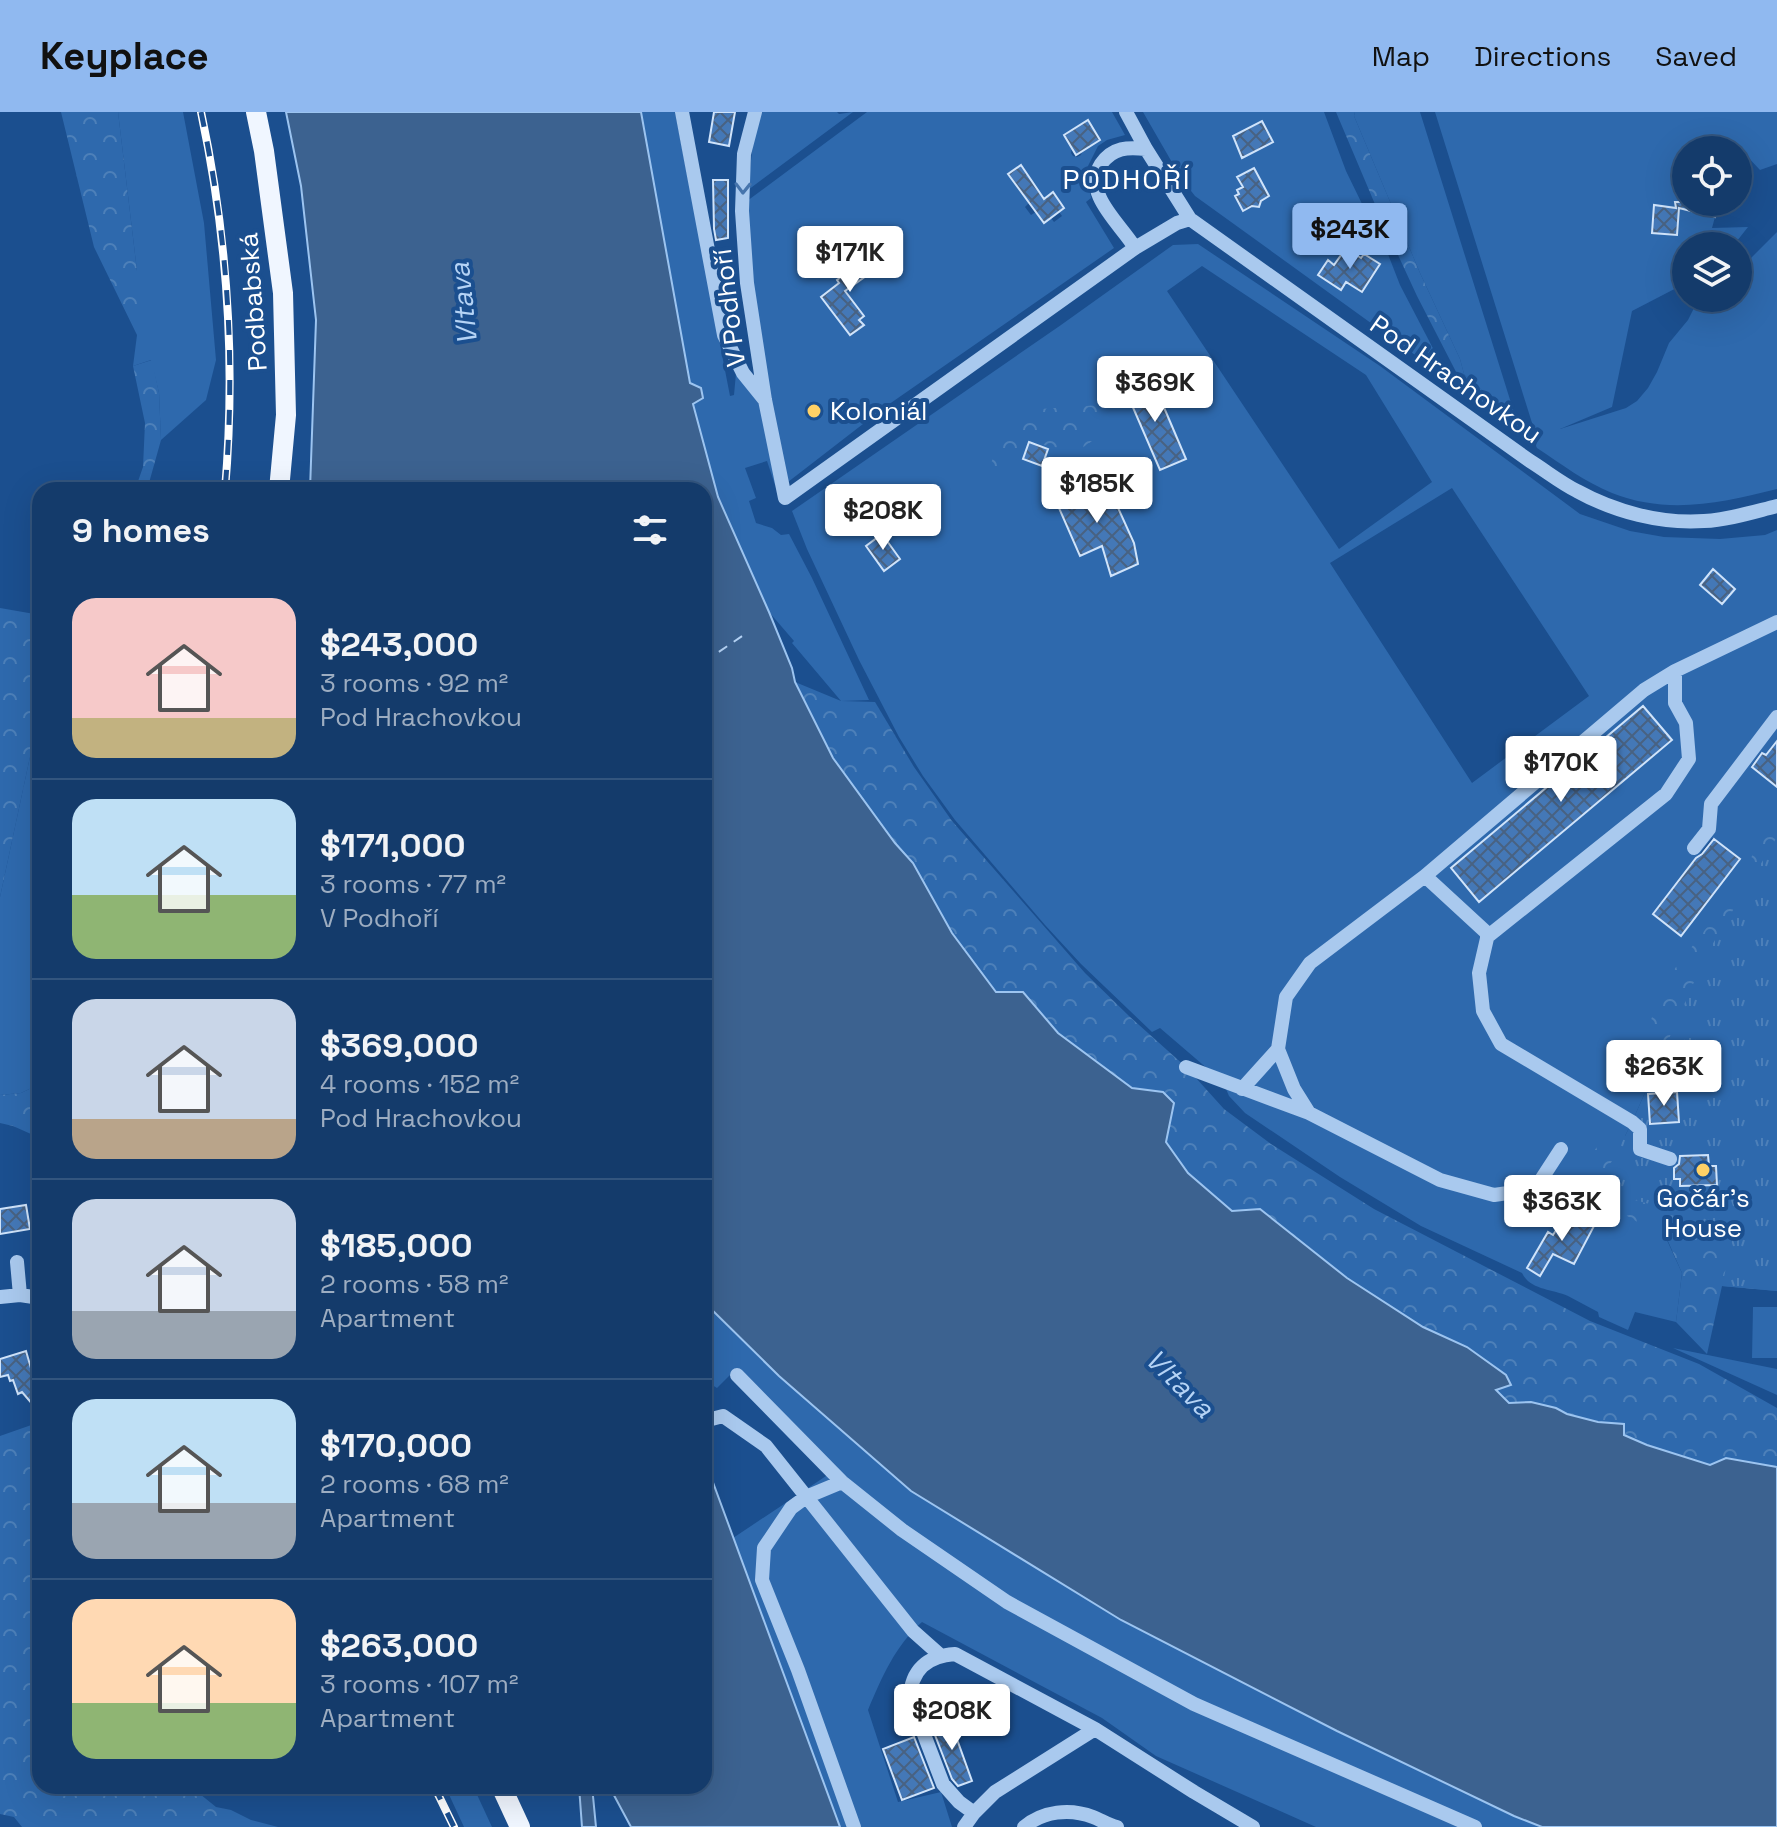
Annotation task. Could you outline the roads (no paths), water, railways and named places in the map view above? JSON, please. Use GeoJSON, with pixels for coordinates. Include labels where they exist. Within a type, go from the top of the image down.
{"type":"FeatureCollection","features":[{"type":"Feature","properties":{"kind":"main road","name":"Podbabská"},"geometry":{"type":"LineString","coordinates":[[256,112],[283,293],[286,415],[280,482]]}},
{"type":"Feature","properties":{"kind":"main road"},"geometry":{"type":"LineString","coordinates":[[505,1794],[520,1827]]}},
{"type":"Feature","properties":{"kind":"street"},"geometry":{"type":"LineString","coordinates":[[682,112],[724,335],[743,373],[765,400]]}},
{"type":"Feature","properties":{"kind":"street","name":"V Podhoří"},"geometry":{"type":"LineString","coordinates":[[755,112],[744,154],[742,211],[747,283],[765,400],[785,498],[1135,248]]}},
{"type":"Feature","properties":{"kind":"street"},"geometry":{"type":"LineString","coordinates":[[1126,112],[1190,219],[1177,223],[1135,248],[1102,202],[1096,173],[1105,159],[1124,147],[1146,149]]}},
{"type":"Feature","properties":{"kind":"street","name":"Pod Hrachovkou"},"geometry":{"type":"LineString","coordinates":[[1190,219],[1530,461],[1587,496],[1627,512],[1678,521],[1705,521],[1777,506]]}},
{"type":"Feature","properties":{"kind":"street"},"geometry":{"type":"LineString","coordinates":[[1309,1113],[1294,1089],[1278,1049],[1286,997],[1310,963],[1425,876],[1644,690],[1675,671],[1775,625]]}},
{"type":"Feature","properties":{"kind":"street"},"geometry":{"type":"LineString","coordinates":[[1487,937],[1666,794],[1689,759],[1686,723],[1675,703],[1675,671]]}},
{"type":"Feature","properties":{"kind":"street"},"geometry":{"type":"LineString","coordinates":[[1694,848],[1709,829],[1711,804],[1777,717]]}},
{"type":"Feature","properties":{"kind":"street"},"geometry":{"type":"LineString","coordinates":[[1425,876],[1488,934],[1479,973],[1483,1011],[1501,1044],[1632,1122],[1640,1129],[1640,1149],[1670,1159]]}},
{"type":"Feature","properties":{"kind":"street"},"geometry":{"type":"LineString","coordinates":[[1242,1089],[1278,1049]]}},
{"type":"Feature","properties":{"kind":"street"},"geometry":{"type":"LineString","coordinates":[[1186,1067],[1309,1113],[1440,1180],[1494,1195],[1535,1189],[1561,1149]]}},
{"type":"Feature","properties":{"kind":"street"},"geometry":{"type":"LineString","coordinates":[[17,1262],[20,1290]]}},
{"type":"Feature","properties":{"kind":"street"},"geometry":{"type":"LineString","coordinates":[[0,1297],[20,1290],[32,1295]]}},
{"type":"Feature","properties":{"kind":"street"},"geometry":{"type":"LineString","coordinates":[[737,1375],[842,1482],[902,1530],[1019,1609],[1194,1704],[1475,1827]]}},
{"type":"Feature","properties":{"kind":"street"},"geometry":{"type":"LineString","coordinates":[[712,1419],[723,1416],[766,1446],[913,1631],[940,1655]]}},
{"type":"Feature","properties":{"kind":"street"},"geometry":{"type":"LineString","coordinates":[[842,1482],[806,1497],[791,1508],[764,1548],[762,1580],[854,1827]]}},
{"type":"Feature","properties":{"kind":"street"},"geometry":{"type":"LineString","coordinates":[[974,1813],[943,1784],[910,1698],[910,1688],[918,1671],[926,1661],[940,1655],[955,1654],[1095,1729],[1253,1827]]}},
{"type":"Feature","properties":{"kind":"street"},"geometry":{"type":"LineString","coordinates":[[964,1827],[995,1792],[1095,1729]]}},
{"type":"Feature","properties":{"kind":"street"},"geometry":{"type":"LineString","coordinates":[[1024,1827],[1046,1814],[1067,1811],[1091,1816],[1117,1827]]}},
{"type":"Feature","properties":{"kind":"water","name":"Vltava"},"geometry":{"type":"Polygon","coordinates":[[[286,112],[641,112],[690,383],[701,388],[703,398],[693,404],[718,497],[769,612],[795,682],[833,758],[913,863],[952,933],[996,992],[1023,992],[1058,1033],[1132,1088],[1163,1092],[1174,1103],[1166,1142],[1188,1173],[1232,1211],[1260,1209],[1347,1278],[1423,1327],[1467,1347],[1506,1375],[1511,1385],[1496,1390],[1509,1403],[1531,1402],[1598,1422],[1624,1424],[1624,1435],[1710,1465],[1726,1458],[1777,1467],[1777,1827],[1542,1827],[1337,1731],[1121,1620],[911,1491],[779,1376],[712,1310],[712,482],[310,482],[316,320],[301,186],[286,112]]]}},
{"type":"Feature","properties":{"kind":"water"},"geometry":{"type":"Polygon","coordinates":[[[712,1480],[840,1827],[631,1827],[613,1794],[712,1794],[712,1480]]]}},
{"type":"Feature","properties":{"kind":"water"},"geometry":{"type":"Polygon","coordinates":[[[580,1794],[593,1794],[596,1827],[582,1827],[580,1794]]]}},
{"type":"Feature","properties":{"kind":"railway"},"geometry":{"type":"LineString","coordinates":[[201,112],[218,206],[227,300],[230,394],[226,482]]}},
{"type":"Feature","properties":{"kind":"railway"},"geometry":{"type":"LineString","coordinates":[[438,1794],[454,1827]]}},
{"type":"Feature","properties":{"kind":"place","name":"Koloniál"},"geometry":{"type":"Point","coordinates":[814,411]}},
{"type":"Feature","properties":{"kind":"place","name":"Gočár's House"},"geometry":{"type":"Point","coordinates":[1703,1170]}},
{"type":"Feature","properties":{"kind":"district","name":"PODHOŘÍ"},"geometry":{"type":"Point","coordinates":[1127,179]}}]}
